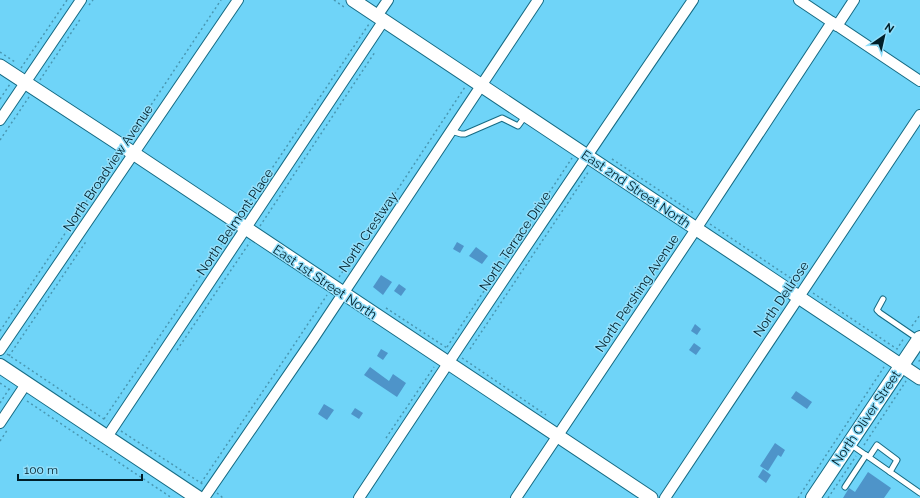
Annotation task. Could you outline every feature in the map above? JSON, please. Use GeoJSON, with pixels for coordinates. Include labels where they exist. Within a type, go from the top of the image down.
{"type":"FeatureCollection","features":[{"type":"Feature","properties":{"kind":"main road","name":"North Oliver Street"},"geometry":{"type":"LineString","coordinates":[[813,498],[855,447],[902,366],[920,339]]}},
{"type":"Feature","properties":{"kind":"main road"},"geometry":{"type":"LineString","coordinates":[[0,366],[22,389],[107,437],[198,498]]}},
{"type":"Feature","properties":{"kind":"street","name":"North Broadview Avenue"},"geometry":{"type":"LineString","coordinates":[[0,350],[128,150],[238,0]]}},
{"type":"Feature","properties":{"kind":"street","name":"East 2nd Street North"},"geometry":{"type":"LineString","coordinates":[[353,0],[920,378]]}},
{"type":"Feature","properties":{"kind":"street","name":"North Belmont Place"},"geometry":{"type":"LineString","coordinates":[[107,437],[241,225],[388,0]]}},
{"type":"Feature","properties":{"kind":"street","name":"North Crestway"},"geometry":{"type":"LineString","coordinates":[[204,498],[343,294],[538,0]]}},
{"type":"Feature","properties":{"kind":"street","name":"North Terrace Drive"},"geometry":{"type":"LineString","coordinates":[[359,498],[693,0]]}},
{"type":"Feature","properties":{"kind":"street"},"geometry":{"type":"LineString","coordinates":[[799,0],[920,81]]}},
{"type":"Feature","properties":{"kind":"street","name":"North Pershing Avenue"},"geometry":{"type":"LineString","coordinates":[[516,498],[835,24],[854,0]]}},
{"type":"Feature","properties":{"kind":"street"},"geometry":{"type":"LineString","coordinates":[[0,120],[25,83],[84,3]]}},
{"type":"Feature","properties":{"kind":"street","name":"East 1st Street North"},"geometry":{"type":"LineString","coordinates":[[0,66],[343,294],[449,362],[651,498]]}},
{"type":"Feature","properties":{"kind":"street","name":"North Dellrose"},"geometry":{"type":"LineString","coordinates":[[664,498],[920,115]]}},
{"type":"Feature","properties":{"kind":"street"},"geometry":{"type":"LineString","coordinates":[[0,423],[22,389]]}},
{"type":"Feature","properties":{"kind":"lane"},"geometry":{"type":"LineString","coordinates":[[451,131],[465,134],[502,118],[518,126],[526,115]]}},
{"type":"Feature","properties":{"kind":"lane"},"geometry":{"type":"LineString","coordinates":[[883,299],[876,310],[920,339]]}},
{"type":"Feature","properties":{"kind":"lane"},"geometry":{"type":"LineString","coordinates":[[844,487],[877,445],[897,460],[890,472]]}},
{"type":"Feature","properties":{"kind":"lane"},"geometry":{"type":"LineString","coordinates":[[855,447],[920,493]]}},
{"type":"Feature","properties":{"kind":"path"},"geometry":{"type":"LineString","coordinates":[[0,140],[25,83],[67,0]]}},
{"type":"Feature","properties":{"kind":"path"},"geometry":{"type":"LineString","coordinates":[[84,3],[93,0]]}},
{"type":"Feature","properties":{"kind":"path"},"geometry":{"type":"LineString","coordinates":[[0,331],[128,150],[222,0]]}},
{"type":"Feature","properties":{"kind":"path"},"geometry":{"type":"LineString","coordinates":[[0,99],[25,83],[84,13]]}},
{"type":"Feature","properties":{"kind":"path"},"geometry":{"type":"LineString","coordinates":[[104,419],[241,225],[369,23],[377,16]]}},
{"type":"Feature","properties":{"kind":"path"},"geometry":{"type":"LineString","coordinates":[[468,352],[587,156]]}},
{"type":"Feature","properties":{"kind":"path"},"geometry":{"type":"LineString","coordinates":[[386,438],[449,362],[587,156]]}},
{"type":"Feature","properties":{"kind":"path"},"geometry":{"type":"LineString","coordinates":[[449,362],[463,359]]}},
{"type":"Feature","properties":{"kind":"path"},"geometry":{"type":"LineString","coordinates":[[920,360],[918,362],[920,363]]}},
{"type":"Feature","properties":{"kind":"path"},"geometry":{"type":"LineString","coordinates":[[798,498],[886,366]]}},
{"type":"Feature","properties":{"kind":"path"},"geometry":{"type":"LineString","coordinates":[[828,498],[855,447],[907,380]]}},
{"type":"Feature","properties":{"kind":"path"},"geometry":{"type":"LineString","coordinates":[[0,383],[9,389],[22,389],[172,498]]}},
{"type":"Feature","properties":{"kind":"path"},"geometry":{"type":"LineString","coordinates":[[0,403],[9,389]]}},
{"type":"Feature","properties":{"kind":"building"},"geometry":{"type":"Polygon","coordinates":[[[457,242],[464,246],[460,253],[453,249],[457,242]]]}},
{"type":"Feature","properties":{"kind":"building"},"geometry":{"type":"Polygon","coordinates":[[[476,247],[488,256],[482,264],[469,256],[476,247]]]}},
{"type":"Feature","properties":{"kind":"building"},"geometry":{"type":"Polygon","coordinates":[[[381,275],[392,282],[383,295],[373,287],[381,275]]]}},
{"type":"Feature","properties":{"kind":"building"},"geometry":{"type":"Polygon","coordinates":[[[399,284],[406,289],[401,296],[394,291],[399,284]]]}},
{"type":"Feature","properties":{"kind":"building"},"geometry":{"type":"Polygon","coordinates":[[[695,324],[701,329],[697,335],[691,331],[695,324]]]}},
{"type":"Feature","properties":{"kind":"building"},"geometry":{"type":"Polygon","coordinates":[[[694,343],[701,348],[696,355],[689,350],[694,343]]]}},
{"type":"Feature","properties":{"kind":"building"},"geometry":{"type":"Polygon","coordinates":[[[381,349],[388,353],[383,360],[377,356],[381,349]]]}},
{"type":"Feature","properties":{"kind":"building"},"geometry":{"type":"Polygon","coordinates":[[[370,367],[389,381],[393,374],[406,383],[397,397],[364,375],[370,367]]]}},
{"type":"Feature","properties":{"kind":"building"},"geometry":{"type":"Polygon","coordinates":[[[796,391],[812,402],[807,409],[791,398],[796,391]]]}},
{"type":"Feature","properties":{"kind":"building"},"geometry":{"type":"Polygon","coordinates":[[[324,404],[334,410],[327,420],[318,414],[324,404]]]}},
{"type":"Feature","properties":{"kind":"building"},"geometry":{"type":"Polygon","coordinates":[[[355,408],[363,413],[359,419],[351,414],[355,408]]]}},
{"type":"Feature","properties":{"kind":"building"},"geometry":{"type":"Polygon","coordinates":[[[775,443],[785,450],[781,457],[778,455],[768,471],[760,466],[775,443]]]}},
{"type":"Feature","properties":{"kind":"building"},"geometry":{"type":"Polygon","coordinates":[[[763,469],[771,475],[766,483],[758,477],[763,469]]]}},
{"type":"Feature","properties":{"kind":"building"},"geometry":{"type":"Polygon","coordinates":[[[868,472],[891,488],[884,498],[843,498],[849,488],[855,492],[868,472]]]}}]}
